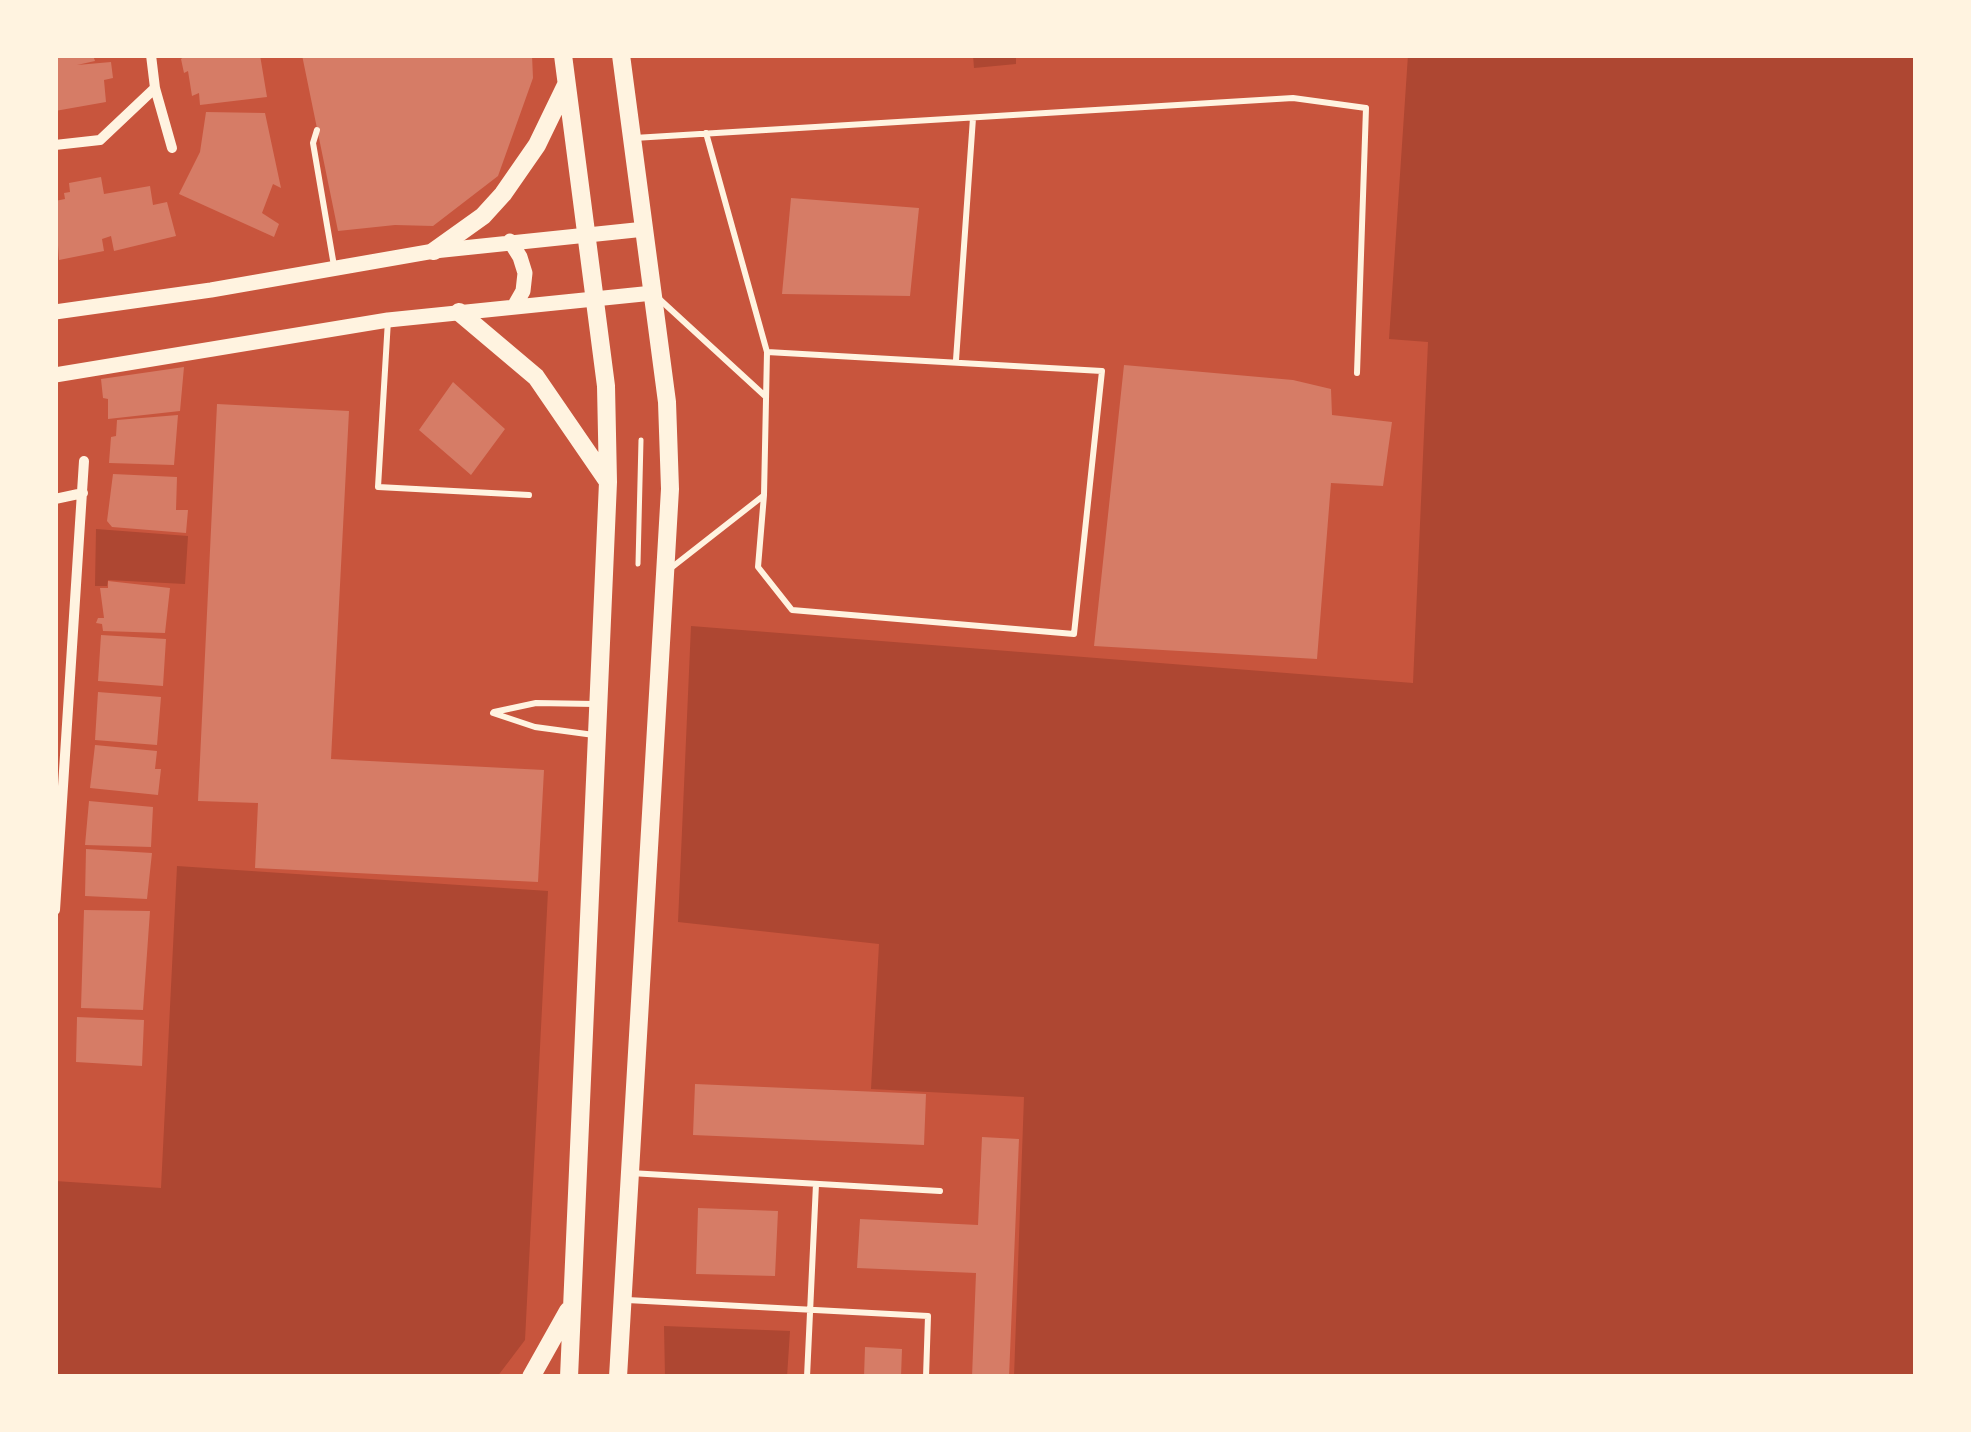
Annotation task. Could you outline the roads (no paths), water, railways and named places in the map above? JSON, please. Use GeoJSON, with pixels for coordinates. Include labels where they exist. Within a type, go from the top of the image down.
{"type":"FeatureCollection","features":[{"type":"Feature","properties":{"kind":"main road"},"geometry":{"type":"LineString","coordinates":[[563,55],[597,298],[606,386],[608,482],[569,1377]]}},
{"type":"Feature","properties":{"kind":"main road"},"geometry":{"type":"LineString","coordinates":[[618,1377],[670,489],[667,402],[622,55]]}},
{"type":"Feature","properties":{"kind":"main road"},"geometry":{"type":"LineString","coordinates":[[434,250],[471,226],[503,194],[538,145],[566,85]]}},
{"type":"Feature","properties":{"kind":"main road"},"geometry":{"type":"LineString","coordinates":[[459,312],[536,377],[608,482]]}},
{"type":"Feature","properties":{"kind":"main road"},"geometry":{"type":"LineString","coordinates":[[531,1377],[571,1306]]}},
{"type":"Feature","properties":{"kind":"main road"},"geometry":{"type":"LineString","coordinates":[[619,1347],[634,1377]]}},
{"type":"Feature","properties":{"kind":"street"},"geometry":{"type":"LineString","coordinates":[[150,55],[172,148]]}},
{"type":"Feature","properties":{"kind":"street"},"geometry":{"type":"LineString","coordinates":[[55,145],[100,140],[156,88]]}},
{"type":"Feature","properties":{"kind":"street"},"geometry":{"type":"LineString","coordinates":[[55,312],[211,290],[434,250],[645,229]]}},
{"type":"Feature","properties":{"kind":"street"},"geometry":{"type":"LineString","coordinates":[[510,241],[520,256],[524,273],[522,291],[514,306]]}},
{"type":"Feature","properties":{"kind":"street"},"geometry":{"type":"LineString","coordinates":[[55,374],[388,320],[653,293]]}},
{"type":"Feature","properties":{"kind":"street"},"geometry":{"type":"LineString","coordinates":[[55,910],[84,460]]}},
{"type":"Feature","properties":{"kind":"street"},"geometry":{"type":"LineString","coordinates":[[55,499],[84,493]]}},
{"type":"Feature","properties":{"kind":"lane"},"geometry":{"type":"LineString","coordinates":[[633,138],[1294,98],[1366,108],[1357,374]]}},
{"type":"Feature","properties":{"kind":"lane"},"geometry":{"type":"LineString","coordinates":[[956,360],[972,118]]}},
{"type":"Feature","properties":{"kind":"lane"},"geometry":{"type":"LineString","coordinates":[[317,130],[313,144],[334,267]]}},
{"type":"Feature","properties":{"kind":"lane"},"geometry":{"type":"LineString","coordinates":[[706,133],[767,352],[764,495],[758,566],[792,610],[1074,634],[1102,371],[767,352]]}},
{"type":"Feature","properties":{"kind":"lane"},"geometry":{"type":"LineString","coordinates":[[653,293],[766,396]]}},
{"type":"Feature","properties":{"kind":"lane"},"geometry":{"type":"LineString","coordinates":[[388,320],[378,487],[529,494]]}},
{"type":"Feature","properties":{"kind":"lane"},"geometry":{"type":"LineString","coordinates":[[666,572],[764,495]]}},
{"type":"Feature","properties":{"kind":"lane"},"geometry":{"type":"LineString","coordinates":[[596,735],[535,727],[493,713],[536,703],[597,704]]}},
{"type":"Feature","properties":{"kind":"lane"},"geometry":{"type":"LineString","coordinates":[[629,1173],[940,1190]]}},
{"type":"Feature","properties":{"kind":"lane"},"geometry":{"type":"LineString","coordinates":[[807,1377],[816,1184]]}},
{"type":"Feature","properties":{"kind":"lane"},"geometry":{"type":"LineString","coordinates":[[622,1300],[928,1316],[926,1377]]}}]}
